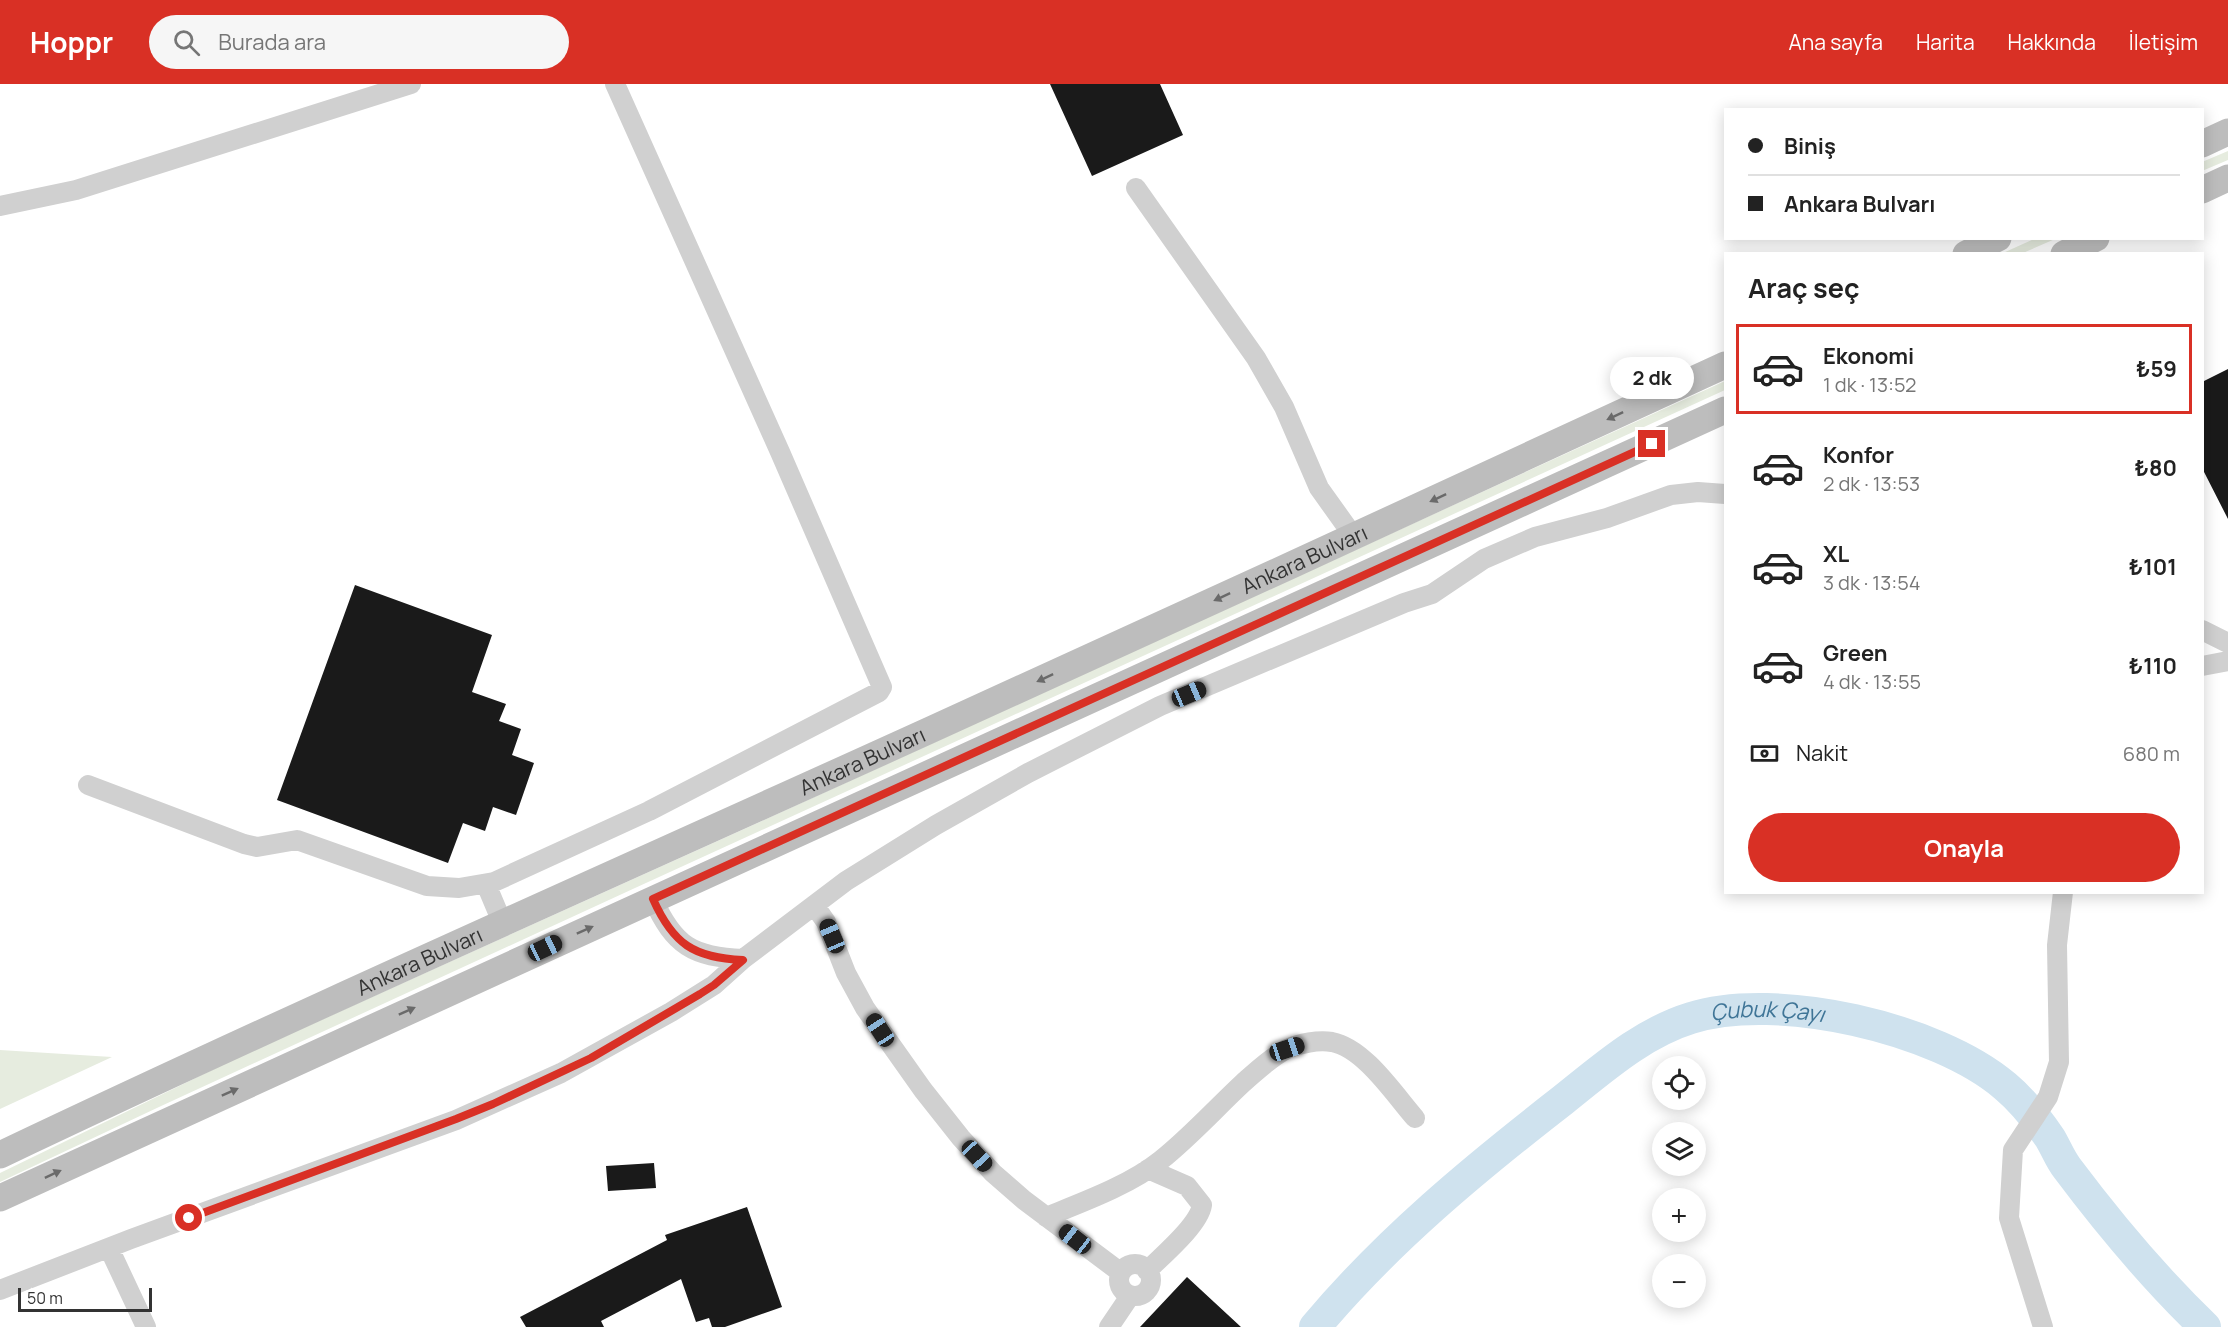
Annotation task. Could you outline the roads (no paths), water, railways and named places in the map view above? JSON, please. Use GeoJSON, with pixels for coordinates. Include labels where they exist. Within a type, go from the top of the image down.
{"type":"FeatureCollection","features":[{"type":"Feature","properties":{"kind":"main road"},"geometry":{"type":"LineString","coordinates":[[2204,143],[2228,132]]}},
{"type":"Feature","properties":{"kind":"main road"},"geometry":{"type":"LineString","coordinates":[[2204,189],[2228,177]]}},
{"type":"Feature","properties":{"kind":"main road"},"geometry":{"type":"LineString","coordinates":[[1970,252],[1994,240]]}},
{"type":"Feature","properties":{"kind":"main road"},"geometry":{"type":"LineString","coordinates":[[2068,252],[2092,240]]}},
{"type":"Feature","properties":{"kind":"main road","name":"Ankara Bulvarı"},"geometry":{"type":"LineString","coordinates":[[0,1155],[502,922],[1354,537],[1724,365]]}},
{"type":"Feature","properties":{"kind":"main road","name":"Ankara Bulvarı"},"geometry":{"type":"LineString","coordinates":[[0,1198],[1724,410]]}},
{"type":"Feature","properties":{"kind":"street"},"geometry":{"type":"LineString","coordinates":[[0,206],[76,190],[411,84]]}},
{"type":"Feature","properties":{"kind":"street"},"geometry":{"type":"LineString","coordinates":[[88,785],[244,844],[257,847],[297,840],[427,886],[459,888],[486,884],[649,811],[879,692],[882,687],[780,452],[615,84]]}},
{"type":"Feature","properties":{"kind":"street"},"geometry":{"type":"LineString","coordinates":[[1136,188],[1256,358],[1284,407],[1319,488],[1354,537]]}},
{"type":"Feature","properties":{"kind":"street"},"geometry":{"type":"LineString","coordinates":[[0,1290],[456,1119],[591,1058],[714,985],[846,881],[936,825],[1105,733],[1160,706],[1404,603],[1432,594],[1484,559],[1535,537],[1607,518],[1671,495],[1698,492],[1724,494]]}},
{"type":"Feature","properties":{"kind":"street"},"geometry":{"type":"LineString","coordinates":[[2204,631],[2228,644]]}},
{"type":"Feature","properties":{"kind":"street"},"geometry":{"type":"LineString","coordinates":[[2204,666],[2228,661]]}},
{"type":"Feature","properties":{"kind":"street"},"geometry":{"type":"LineString","coordinates":[[486,884],[502,922]]}},
{"type":"Feature","properties":{"kind":"street"},"geometry":{"type":"LineString","coordinates":[[2043,1327],[2009,1218],[2013,1150],[2048,1097],[2060,1062],[2056,957],[2063,894]]}},
{"type":"Feature","properties":{"kind":"street"},"geometry":{"type":"LineString","coordinates":[[653,899],[672,933],[692,950],[721,959],[743,960]]}},
{"type":"Feature","properties":{"kind":"street"},"geometry":{"type":"LineString","coordinates":[[812,907],[826,922],[846,973],[865,1008],[923,1090],[961,1138],[993,1173],[1046,1217],[1120,1272]]}},
{"type":"Feature","properties":{"kind":"street"},"geometry":{"type":"LineString","coordinates":[[1046,1217],[1110,1189],[1148,1169],[1161,1160],[1260,1068],[1287,1049],[1314,1041],[1332,1042],[1358,1055],[1415,1118]]}},
{"type":"Feature","properties":{"kind":"street"},"geometry":{"type":"LineString","coordinates":[[1147,1271],[1193,1223],[1202,1205],[1187,1186],[1148,1169]]}},
{"type":"Feature","properties":{"kind":"street"},"geometry":{"type":"LineString","coordinates":[[109,1248],[146,1327]]}},
{"type":"Feature","properties":{"kind":"street"},"geometry":{"type":"LineString","coordinates":[[1132,1264],[1139,1265],[1147,1271],[1151,1281],[1144,1293],[1130,1296],[1119,1286],[1120,1272],[1125,1267],[1132,1264]]}},
{"type":"Feature","properties":{"kind":"street"},"geometry":{"type":"LineString","coordinates":[[1109,1327],[1130,1296]]}},
{"type":"Feature","properties":{"kind":"waterway","name":"Çubuk Çayı"},"geometry":{"type":"LineString","coordinates":[[1315,1327],[1372,1265],[1464,1179],[1623,1053],[1656,1033],[1691,1018],[1726,1011],[1767,1009],[1810,1012],[1855,1020],[1898,1032],[1939,1047],[1976,1065],[2005,1086],[2035,1117],[2065,1165],[2116,1230],[2150,1270],[2205,1327]]}}]}
